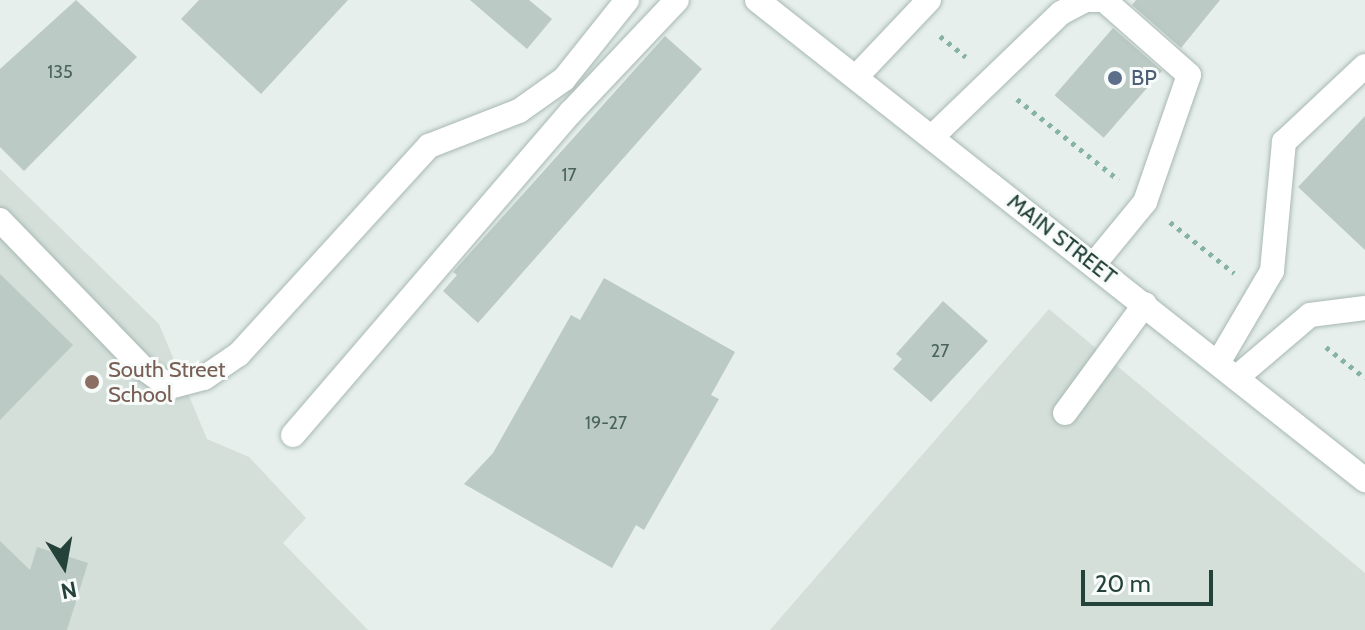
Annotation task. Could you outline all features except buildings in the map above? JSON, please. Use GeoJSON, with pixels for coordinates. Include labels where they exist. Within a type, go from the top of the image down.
{"type":"FeatureCollection","features":[{"type":"Feature","properties":{"kind":"main road"},"geometry":{"type":"LineString","coordinates":[[0,220],[143,368],[170,387],[204,378],[239,354],[429,146],[519,111],[564,79],[627,0]]}},
{"type":"Feature","properties":{"kind":"main road"},"geometry":{"type":"LineString","coordinates":[[293,435],[571,112],[677,0]]}},
{"type":"Feature","properties":{"kind":"main road","name":"MAIN STREET"},"geometry":{"type":"LineString","coordinates":[[757,0],[1365,480]]}},
{"type":"Feature","properties":{"kind":"main road"},"geometry":{"type":"LineString","coordinates":[[856,77],[929,0]]}},
{"type":"Feature","properties":{"kind":"main road"},"geometry":{"type":"LineString","coordinates":[[932,137],[1061,13],[1085,0],[1104,0],[1189,75],[1145,202],[1094,264]]}},
{"type":"Feature","properties":{"kind":"main road"},"geometry":{"type":"LineString","coordinates":[[1227,370],[1272,271],[1284,142],[1365,66]]}},
{"type":"Feature","properties":{"kind":"main road"},"geometry":{"type":"LineString","coordinates":[[1065,413],[1145,304]]}},
{"type":"Feature","properties":{"kind":"main road"},"geometry":{"type":"LineString","coordinates":[[1227,370],[1310,315],[1365,308]]}},
{"type":"Feature","properties":{"kind":"shaded area","name":"South Street School"},"geometry":{"type":"Polygon","coordinates":[[[0,169],[159,324],[207,439],[249,457],[306,518],[283,543],[368,630],[0,630],[0,169]]]}},
{"type":"Feature","properties":{"kind":"shaded area"},"geometry":{"type":"Polygon","coordinates":[[[1049,309],[1365,573],[1365,630],[770,630],[1049,309]]]}},
{"type":"Feature","properties":{"kind":"place","name":"BP"},"geometry":{"type":"Point","coordinates":[1115,78]}},
{"type":"Feature","properties":{"kind":"place","name":"South Street School"},"geometry":{"type":"Point","coordinates":[92,382]}}]}
